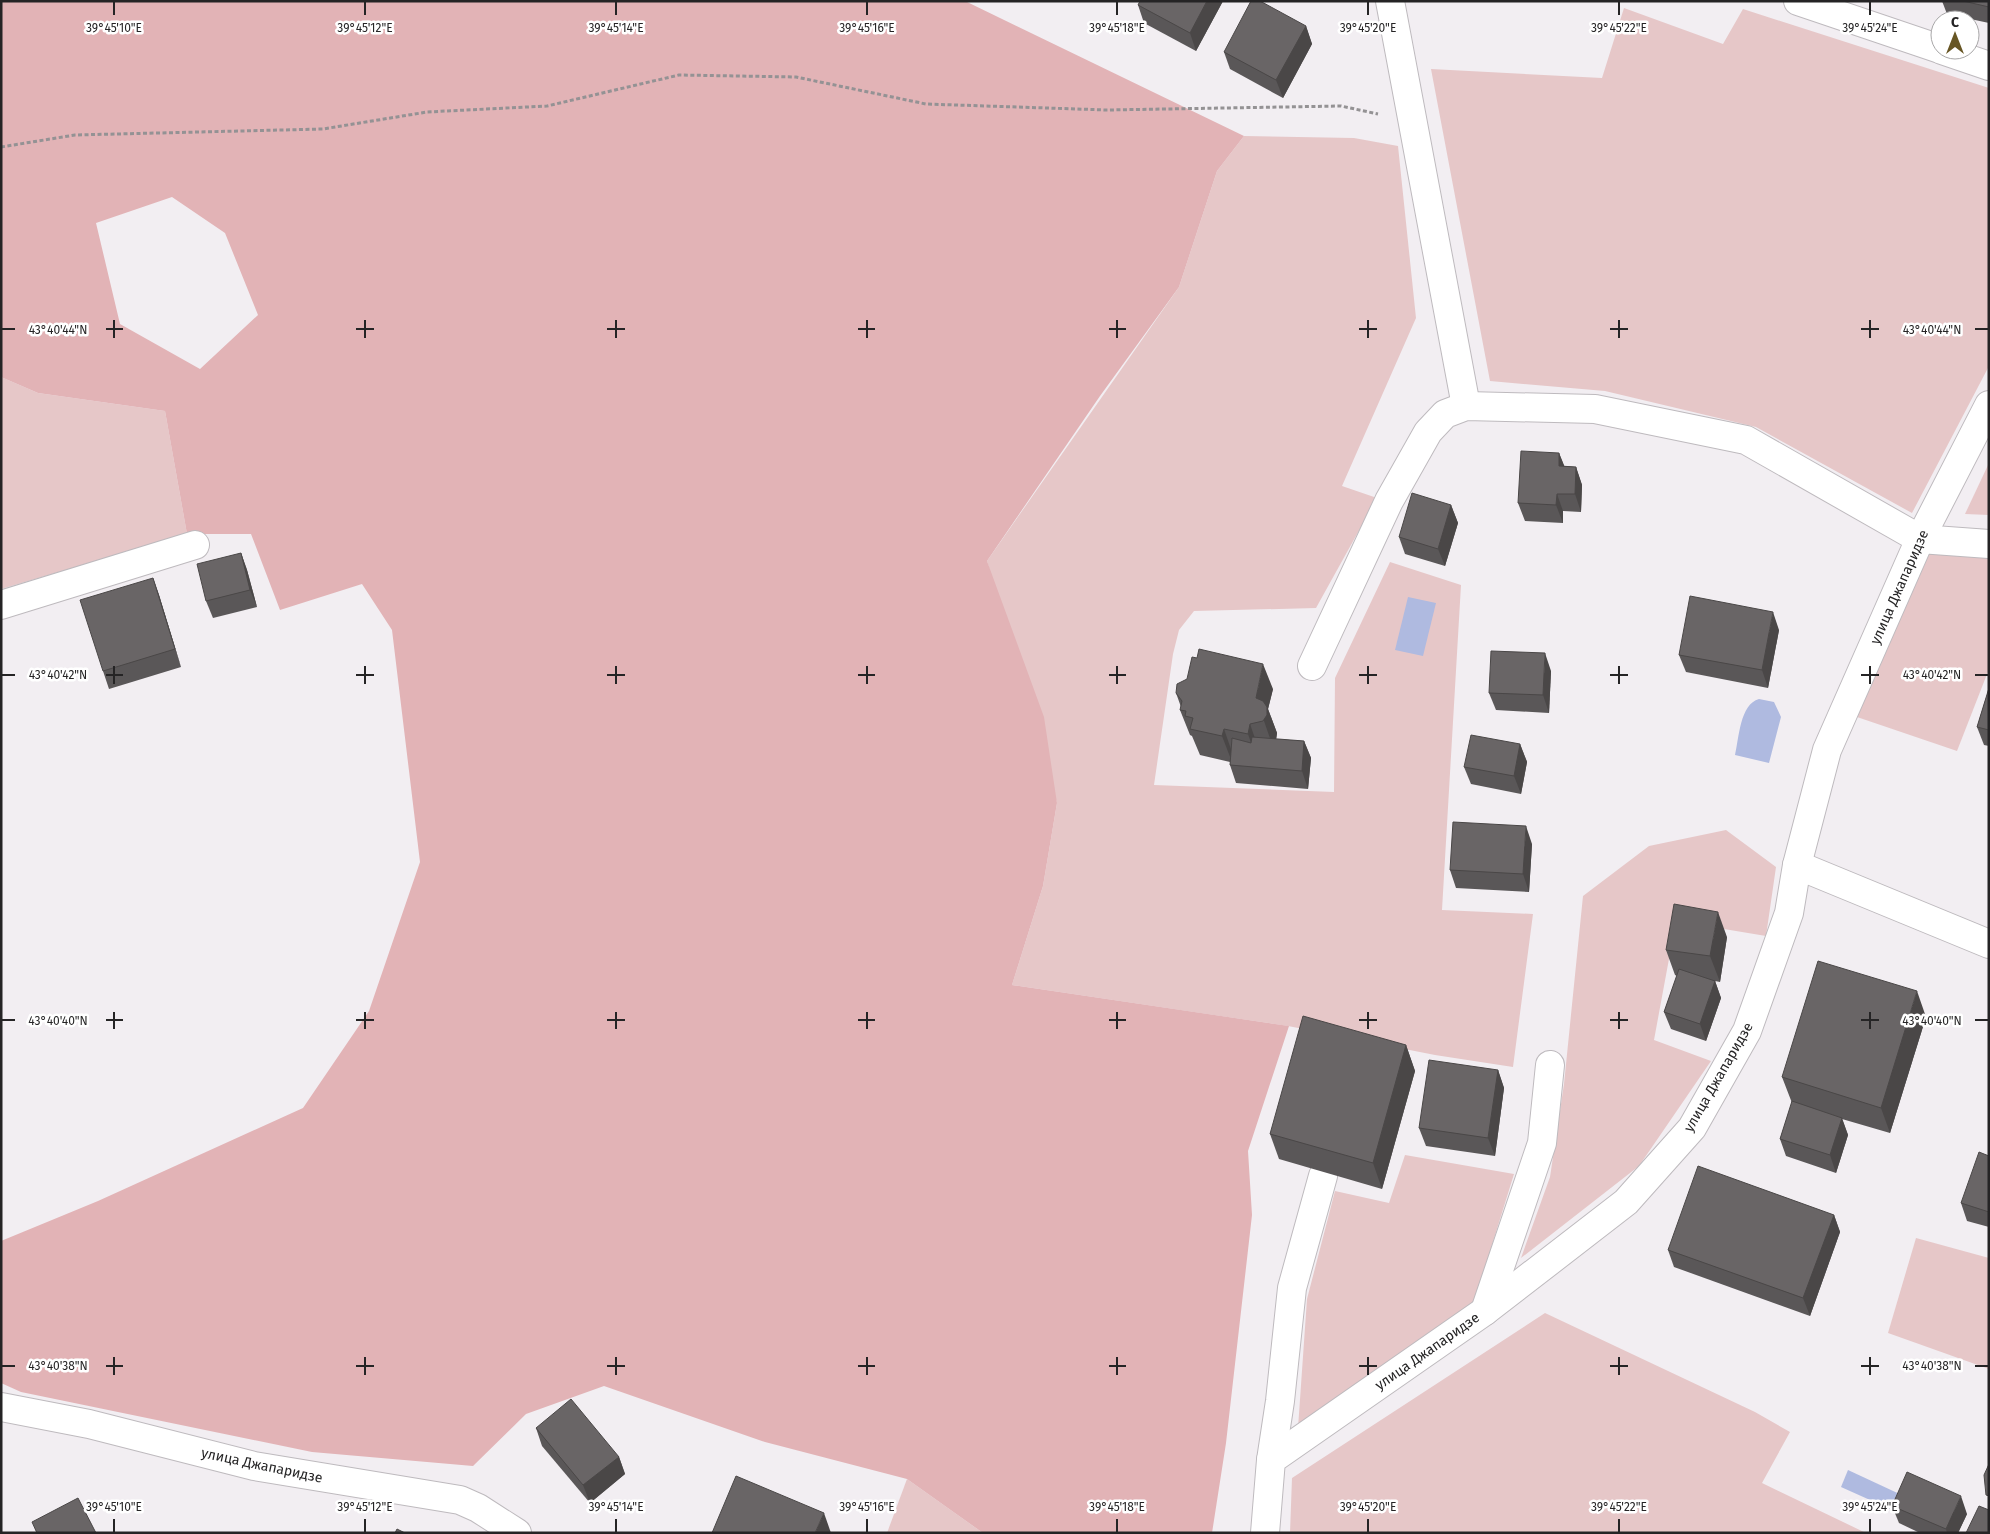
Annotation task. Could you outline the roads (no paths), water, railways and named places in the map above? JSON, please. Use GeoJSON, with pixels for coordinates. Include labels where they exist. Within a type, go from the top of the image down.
{"type":"FeatureCollection","features":[{"type":"Feature","properties":{"kind":"street"},"geometry":{"type":"LineString","coordinates":[[1390,1],[1466,406]]}},
{"type":"Feature","properties":{"kind":"street"},"geometry":{"type":"LineString","coordinates":[[1798,1],[1930,46]]}},
{"type":"Feature","properties":{"kind":"street"},"geometry":{"type":"LineString","coordinates":[[1971,60],[1989,66]]}},
{"type":"Feature","properties":{"kind":"street","name":"улица Джапаридзе"},"geometry":{"type":"LineString","coordinates":[[1271,1460],[1485,1311],[1626,1202],[1692,1128],[1747,1031],[1789,913],[1797,865],[1827,750],[1920,539],[1989,405]]}},
{"type":"Feature","properties":{"kind":"street"},"geometry":{"type":"LineString","coordinates":[[1312,666],[1389,502],[1428,432],[1445,414],[1466,406],[1595,409],[1746,440],[1920,539],[1989,544]]}},
{"type":"Feature","properties":{"kind":"street"},"geometry":{"type":"LineString","coordinates":[[1,605],[195,545]]}},
{"type":"Feature","properties":{"kind":"street"},"geometry":{"type":"LineString","coordinates":[[1797,865],[1989,944]]}},
{"type":"Feature","properties":{"kind":"street"},"geometry":{"type":"LineString","coordinates":[[1485,1311],[1542,1143],[1550,1065]]}},
{"type":"Feature","properties":{"kind":"street"},"geometry":{"type":"LineString","coordinates":[[1264,1533],[1292,1288],[1323,1176]]}},
{"type":"Feature","properties":{"kind":"street","name":"улица Джапаридзе"},"geometry":{"type":"LineString","coordinates":[[1,1407],[89,1424],[254,1466],[460,1500],[478,1508],[517,1533]]}},
{"type":"Feature","properties":{"kind":"water"},"geometry":{"type":"Polygon","coordinates":[[[1408,597],[1436,603],[1423,656],[1395,650],[1408,597]]]}},
{"type":"Feature","properties":{"kind":"water"},"geometry":{"type":"Polygon","coordinates":[[[1759,699],[1774,702],[1781,717],[1769,763],[1735,755],[1744,714],[1753,702],[1759,699]]]}},
{"type":"Feature","properties":{"kind":"water"},"geometry":{"type":"Polygon","coordinates":[[[1848,1470],[1906,1497],[1899,1513],[1841,1487],[1848,1470]]]}}]}
